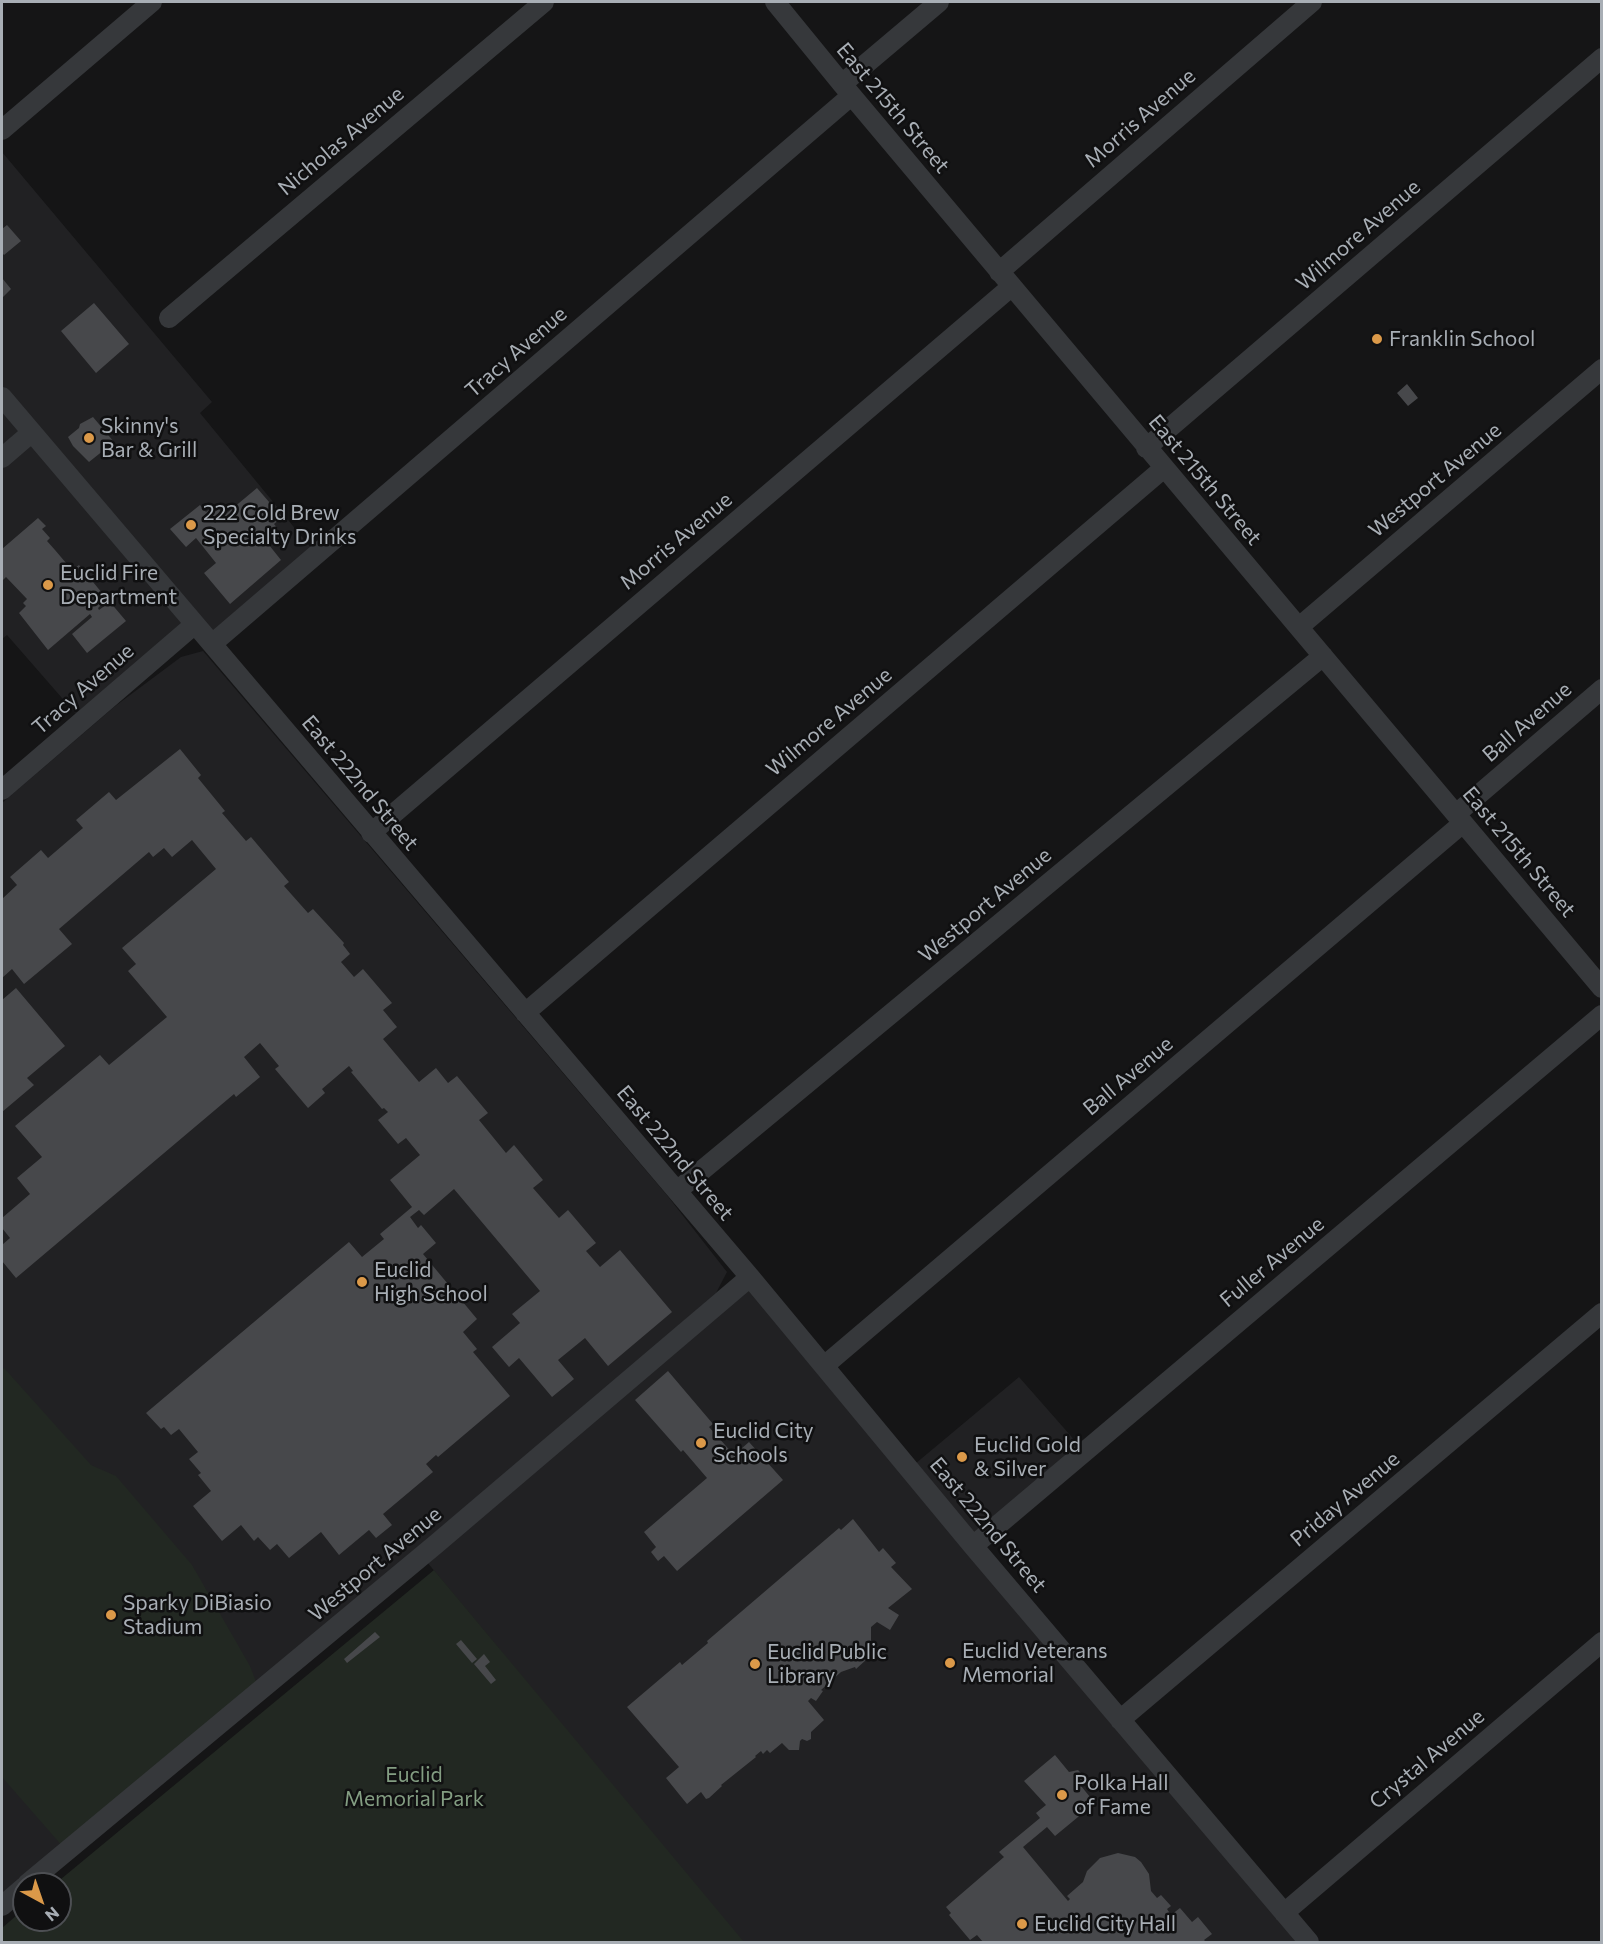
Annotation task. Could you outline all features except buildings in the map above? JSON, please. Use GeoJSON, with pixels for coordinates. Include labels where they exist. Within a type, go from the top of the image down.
{"type":"FeatureCollection","features":[{"type":"Feature","properties":{"kind":"street"},"geometry":{"type":"LineString","coordinates":[[2,130],[152,2]]}},
{"type":"Feature","properties":{"kind":"street","name":"Nicholas Avenue"},"geometry":{"type":"LineString","coordinates":[[169,318],[544,2]]}},
{"type":"Feature","properties":{"kind":"street","name":"East 215th Street"},"geometry":{"type":"LineString","coordinates":[[775,2],[1146,448],[1602,988]]}},
{"type":"Feature","properties":{"kind":"street","name":"Tracy Avenue"},"geometry":{"type":"LineString","coordinates":[[212,644],[846,90],[939,2]]}},
{"type":"Feature","properties":{"kind":"street","name":"Morris Avenue"},"geometry":{"type":"LineString","coordinates":[[371,833],[1005,279],[1312,2]]}},
{"type":"Feature","properties":{"kind":"street","name":"Wilmore Avenue"},"geometry":{"type":"LineString","coordinates":[[1146,448],[1602,58]]}},
{"type":"Feature","properties":{"kind":"street","name":"Westport Avenue"},"geometry":{"type":"LineString","coordinates":[[1299,627],[1602,369]]}},
{"type":"Feature","properties":{"kind":"street","name":"East 222nd Street"},"geometry":{"type":"LineString","coordinates":[[2,397],[750,1277],[973,1546],[1310,1942]]}},
{"type":"Feature","properties":{"kind":"street"},"geometry":{"type":"LineString","coordinates":[[2,458],[31,433]]}},
{"type":"Feature","properties":{"kind":"street","name":"Wilmore Avenue"},"geometry":{"type":"LineString","coordinates":[[525,1013],[1164,468]]}},
{"type":"Feature","properties":{"kind":"street","name":"Tracy Avenue"},"geometry":{"type":"LineString","coordinates":[[2,790],[195,624]]}},
{"type":"Feature","properties":{"kind":"street","name":"Westport Avenue"},"geometry":{"type":"LineString","coordinates":[[677,1191],[1323,656]]}},
{"type":"Feature","properties":{"kind":"street","name":"Ball Avenue"},"geometry":{"type":"LineString","coordinates":[[824,1366],[1459,819],[1602,689]]}},
{"type":"Feature","properties":{"kind":"street","name":"Fuller Avenue"},"geometry":{"type":"LineString","coordinates":[[973,1546],[1602,1015]]}},
{"type":"Feature","properties":{"kind":"street","name":"Westport Avenue"},"geometry":{"type":"LineString","coordinates":[[42,1872],[435,1545],[750,1277]]}},
{"type":"Feature","properties":{"kind":"street","name":"Priday Avenue"},"geometry":{"type":"LineString","coordinates":[[1120,1720],[1602,1313]]}},
{"type":"Feature","properties":{"kind":"street","name":"Crystal Avenue"},"geometry":{"type":"LineString","coordinates":[[1284,1913],[1602,1642]]}},
{"type":"Feature","properties":{"kind":"shaded area"},"geometry":{"type":"Polygon","coordinates":[[[2,152],[212,402],[200,413],[316,554],[212,644],[195,624],[82,721],[7,635],[2,639],[2,152]]]}},
{"type":"Feature","properties":{"kind":"shaded area","name":"Euclid High School"},"geometry":{"type":"Polygon","coordinates":[[[203,651],[666,1194],[727,1272],[716,1293],[632,1366],[34,1872],[12,1872],[12,1891],[2,1899],[2,803],[114,707],[181,657],[203,651]]]}},
{"type":"Feature","properties":{"kind":"shaded area"},"geometry":{"type":"Polygon","coordinates":[[[750,1277],[909,1469],[1019,1377],[1085,1452],[974,1546],[1309,1942],[742,1942],[422,1556],[750,1277]]]}},
{"type":"Feature","properties":{"kind":"green space","name":"Sparky DiBiasio Stadium"},"geometry":{"type":"Polygon","coordinates":[[[4,1368],[91,1465],[116,1476],[192,1565],[250,1666],[258,1687],[64,1848],[2,1777],[2,1370],[4,1368]]]}},
{"type":"Feature","properties":{"kind":"green space","name":"Euclid Memorial Park"},"geometry":{"type":"Polygon","coordinates":[[[434,1570],[744,1942],[2,1942],[2,1928],[12,1919],[12,1932],[72,1932],[72,1872],[69,1872],[434,1570]]]}},
{"type":"Feature","properties":{"kind":"place","name":"Franklin School"},"geometry":{"type":"Point","coordinates":[1377,339]}},
{"type":"Feature","properties":{"kind":"place","name":"Skinny's Bar & Grill"},"geometry":{"type":"Point","coordinates":[89,438]}},
{"type":"Feature","properties":{"kind":"place","name":"222 Cold Brew Specialty Drinks"},"geometry":{"type":"Point","coordinates":[191,525]}},
{"type":"Feature","properties":{"kind":"place","name":"Euclid Fire Department"},"geometry":{"type":"Point","coordinates":[48,585]}},
{"type":"Feature","properties":{"kind":"place","name":"Euclid High School"},"geometry":{"type":"Point","coordinates":[362,1282]}},
{"type":"Feature","properties":{"kind":"place","name":"Euclid City Schools"},"geometry":{"type":"Point","coordinates":[701,1443]}},
{"type":"Feature","properties":{"kind":"place","name":"Euclid Gold & Silver"},"geometry":{"type":"Point","coordinates":[962,1457]}},
{"type":"Feature","properties":{"kind":"place","name":"Sparky DiBiasio Stadium"},"geometry":{"type":"Point","coordinates":[111,1615]}},
{"type":"Feature","properties":{"kind":"place","name":"Euclid Veterans Memorial"},"geometry":{"type":"Point","coordinates":[950,1663]}},
{"type":"Feature","properties":{"kind":"place","name":"Euclid Public Library"},"geometry":{"type":"Point","coordinates":[755,1664]}},
{"type":"Feature","properties":{"kind":"place","name":"Polka Hall of Fame"},"geometry":{"type":"Point","coordinates":[1062,1795]}},
{"type":"Feature","properties":{"kind":"place","name":"Euclid City Hall"},"geometry":{"type":"Point","coordinates":[1022,1924]}}]}
